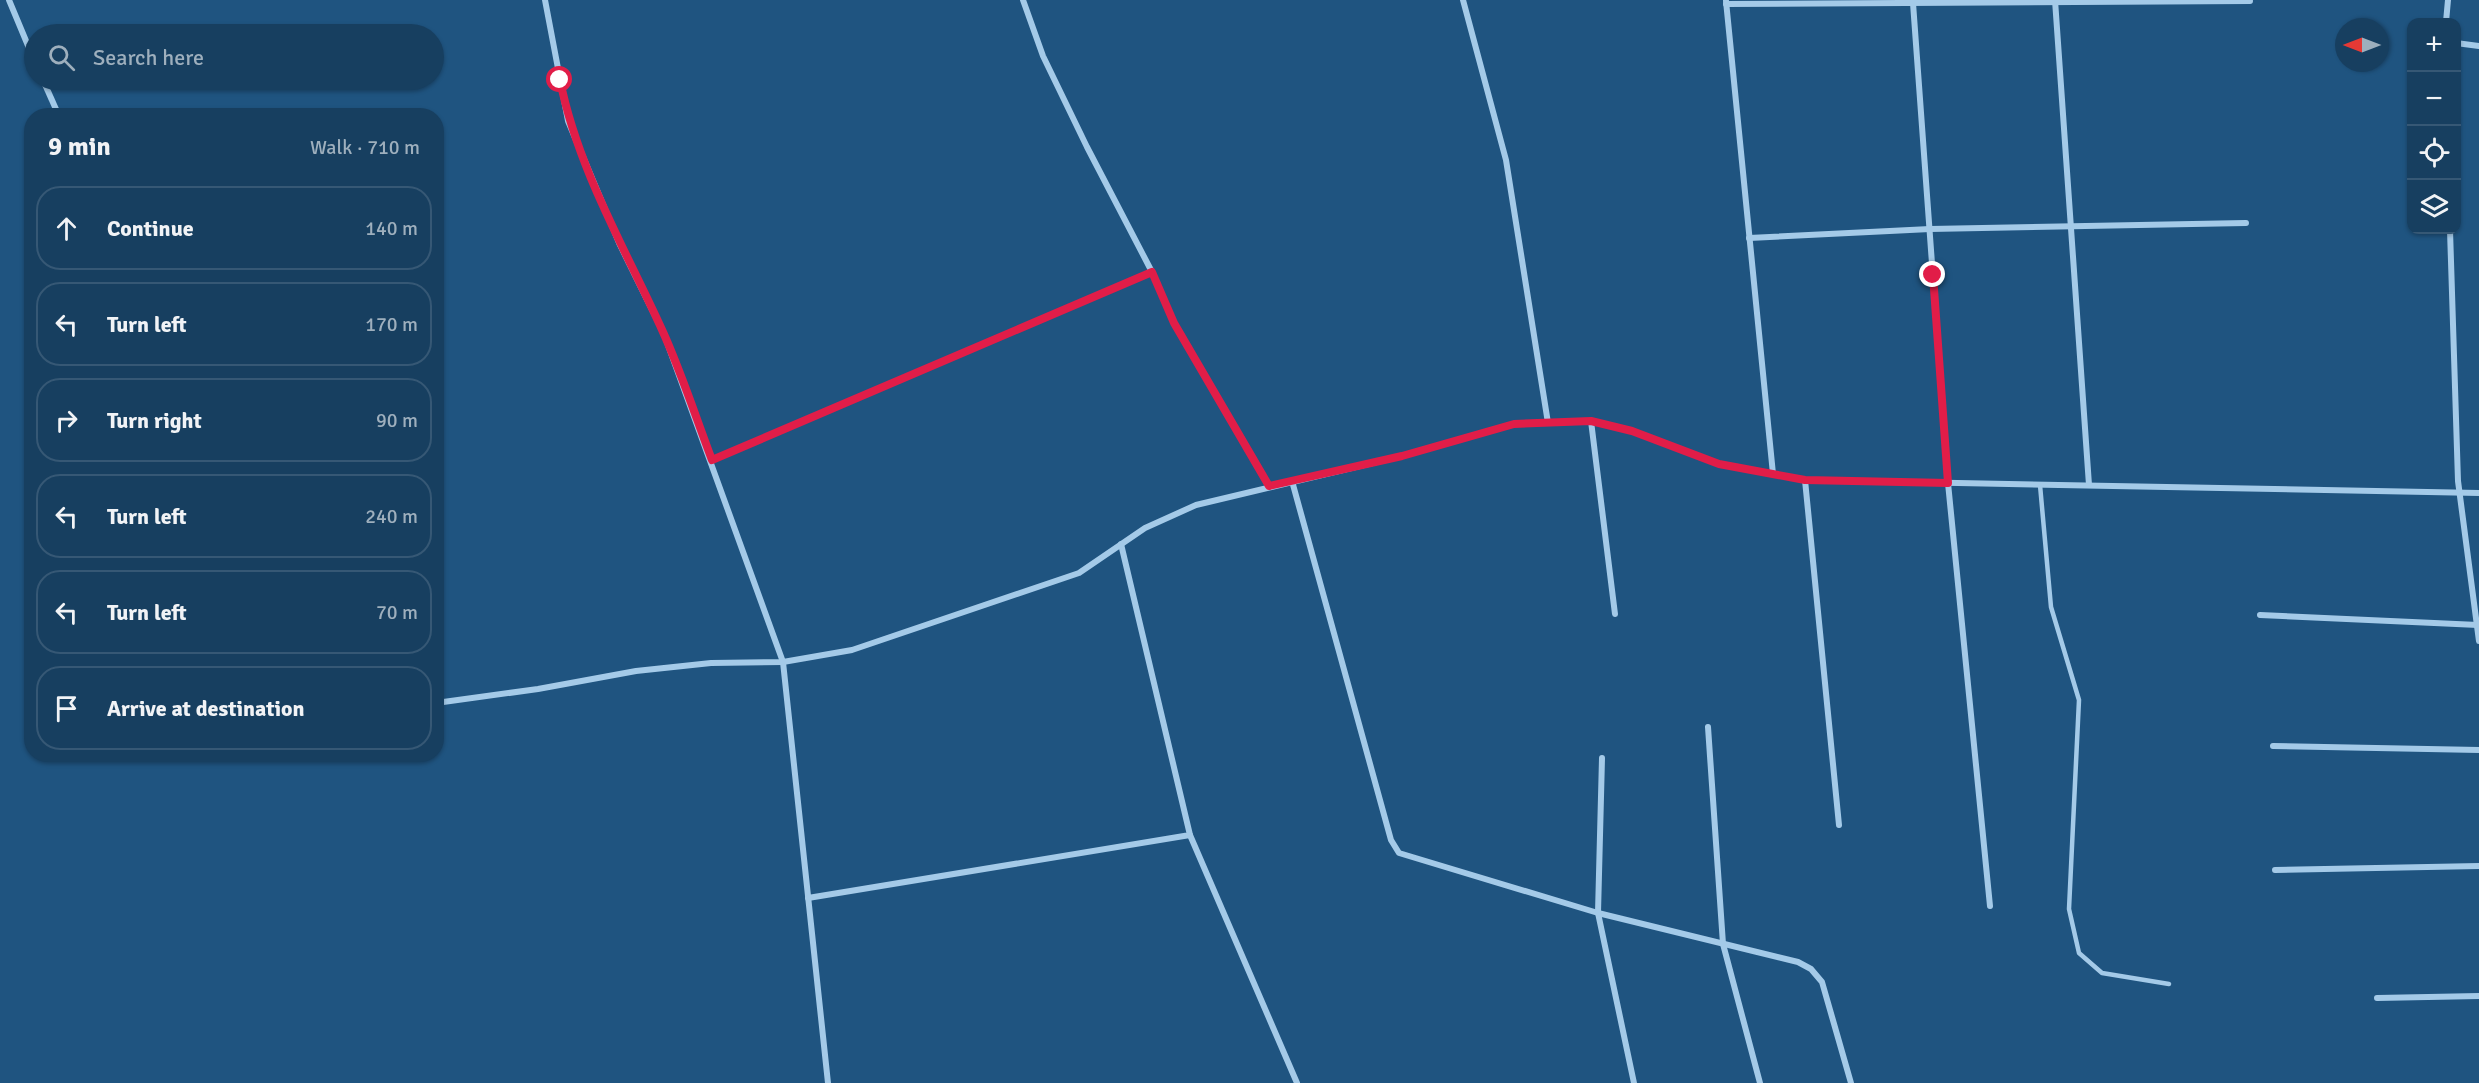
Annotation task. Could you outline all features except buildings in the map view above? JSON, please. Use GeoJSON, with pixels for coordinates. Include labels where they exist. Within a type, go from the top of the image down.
{"type":"FeatureCollection","features":[{"type":"Feature","properties":{"kind":"street"},"geometry":{"type":"LineString","coordinates":[[9,0],[24,36]]}},
{"type":"Feature","properties":{"kind":"street"},"geometry":{"type":"LineString","coordinates":[[544,0],[568,121],[620,245],[664,334],[712,460],[783,662],[828,1083]]}},
{"type":"Feature","properties":{"kind":"street"},"geometry":{"type":"LineString","coordinates":[[1023,0],[1053,76],[1152,272],[1174,323],[1269,486]]}},
{"type":"Feature","properties":{"kind":"street"},"geometry":{"type":"LineString","coordinates":[[1463,0],[1506,160],[1548,423]]}},
{"type":"Feature","properties":{"kind":"street"},"geometry":{"type":"LineString","coordinates":[[2446,18],[2448,0]]}},
{"type":"Feature","properties":{"kind":"street"},"geometry":{"type":"LineString","coordinates":[[2055,1],[2089,486]]}},
{"type":"Feature","properties":{"kind":"street"},"geometry":{"type":"LineString","coordinates":[[1773,474],[1726,2],[2250,1]]}},
{"type":"Feature","properties":{"kind":"street"},"geometry":{"type":"LineString","coordinates":[[1913,3],[1948,483],[1990,906]]}},
{"type":"Feature","properties":{"kind":"street"},"geometry":{"type":"LineString","coordinates":[[2461,44],[2479,46]]}},
{"type":"Feature","properties":{"kind":"street"},"geometry":{"type":"LineString","coordinates":[[47,90],[55,108]]}},
{"type":"Feature","properties":{"kind":"street"},"geometry":{"type":"LineString","coordinates":[[1749,238],[2071,224],[2246,223]]}},
{"type":"Feature","properties":{"kind":"street"},"geometry":{"type":"LineString","coordinates":[[2450,234],[2460,493],[2479,641]]}},
{"type":"Feature","properties":{"kind":"street"},"geometry":{"type":"LineString","coordinates":[[712,460],[1152,272]]}},
{"type":"Feature","properties":{"kind":"street"},"geometry":{"type":"LineString","coordinates":[[1591,421],[1614,614]]}},
{"type":"Feature","properties":{"kind":"street"},"geometry":{"type":"LineString","coordinates":[[444,702],[538,689],[636,671],[711,663],[783,662],[852,650],[1079,573],[1145,528],[1196,505],[1402,456],[1514,424],[1591,421],[1632,431],[1719,464],[1805,480],[2479,493]]}},
{"type":"Feature","properties":{"kind":"street"},"geometry":{"type":"LineString","coordinates":[[1805,480],[1839,825]]}},
{"type":"Feature","properties":{"kind":"street"},"geometry":{"type":"LineString","coordinates":[[1292,481],[1391,840],[1399,853],[1598,913],[1798,962],[1811,969],[1822,982],[1851,1083]]}},
{"type":"Feature","properties":{"kind":"street"},"geometry":{"type":"LineString","coordinates":[[1121,544],[1190,835],[1297,1083]]}},
{"type":"Feature","properties":{"kind":"street"},"geometry":{"type":"LineString","coordinates":[[2260,615],[2478,625]]}},
{"type":"Feature","properties":{"kind":"street"},"geometry":{"type":"LineString","coordinates":[[1708,727],[1723,944],[1760,1083]]}},
{"type":"Feature","properties":{"kind":"street"},"geometry":{"type":"LineString","coordinates":[[2273,746],[2479,750]]}},
{"type":"Feature","properties":{"kind":"street"},"geometry":{"type":"LineString","coordinates":[[1602,758],[1598,913],[1634,1083]]}},
{"type":"Feature","properties":{"kind":"street"},"geometry":{"type":"LineString","coordinates":[[808,898],[1190,835]]}},
{"type":"Feature","properties":{"kind":"street"},"geometry":{"type":"LineString","coordinates":[[2275,870],[2479,866]]}},
{"type":"Feature","properties":{"kind":"street"},"geometry":{"type":"LineString","coordinates":[[2377,998],[2479,996]]}},
{"type":"Feature","properties":{"kind":"lane"},"geometry":{"type":"LineString","coordinates":[[2040,485],[2051,607],[2079,700],[2069,909],[2079,953],[2102,973],[2169,984]]}},
{"type":"Feature","properties":{"kind":"route"},"geometry":{"type":"LineString","coordinates":[[560,80],[568,121],[620,245],[664,334],[712,460],[1152,272],[1174,323],[1229,421],[1269,486],[1402,456],[1514,424],[1591,421],[1632,431],[1719,464],[1805,480],[1948,483],[1933,275]]}}]}
